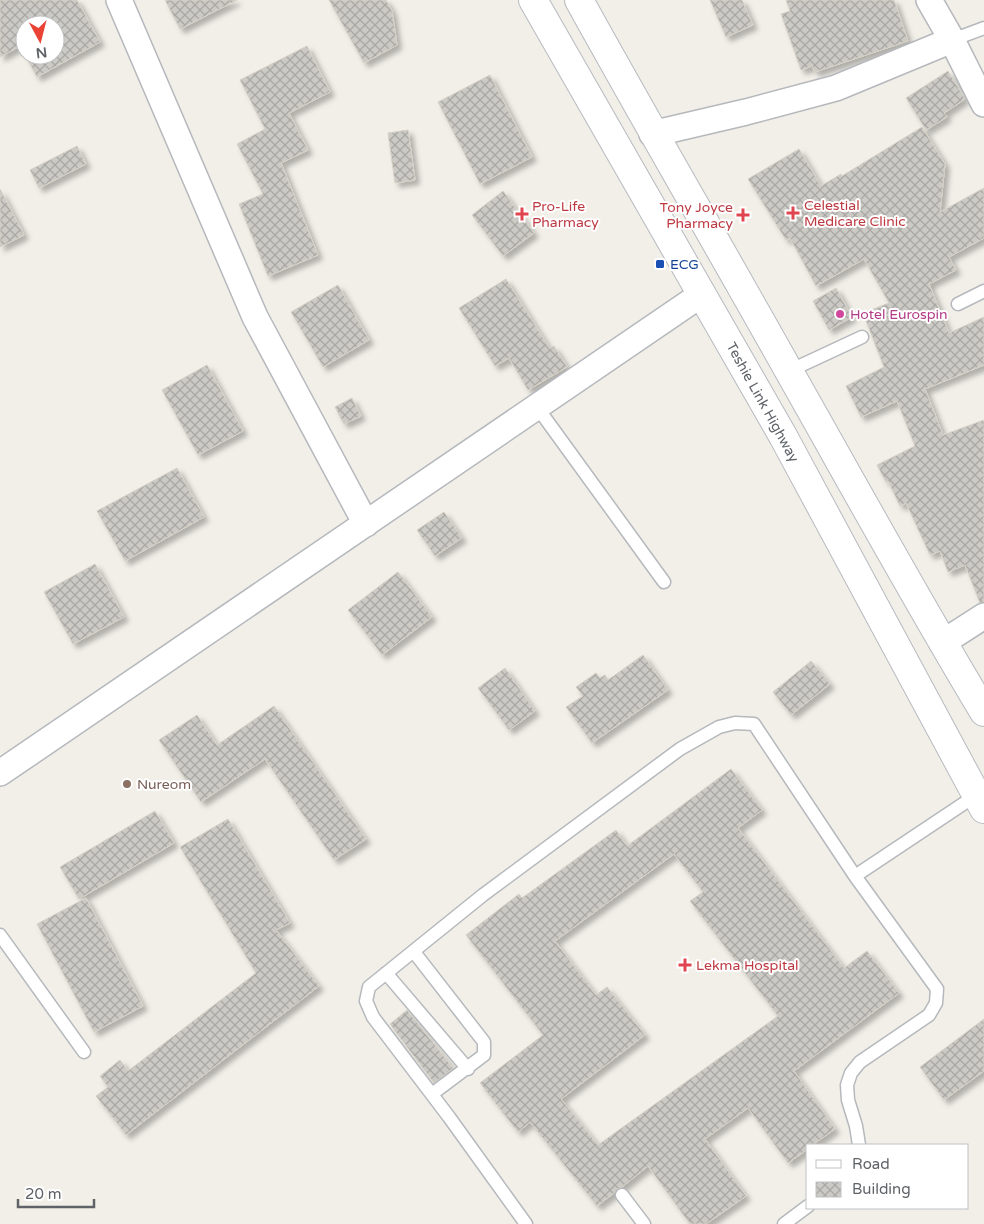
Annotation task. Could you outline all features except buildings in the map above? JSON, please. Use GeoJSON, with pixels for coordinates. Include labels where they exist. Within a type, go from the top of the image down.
{"type":"FeatureCollection","features":[{"type":"Feature","properties":{"kind":"main road","name":"Teshie Link Highway"},"geometry":{"type":"LineString","coordinates":[[533,0],[783,436],[981,798]]}},
{"type":"Feature","properties":{"kind":"main road"},"geometry":{"type":"LineString","coordinates":[[579,0],[652,134],[789,371],[942,643],[984,712]]}},
{"type":"Feature","properties":{"kind":"street"},"geometry":{"type":"LineString","coordinates":[[119,0],[255,317],[366,524]]}},
{"type":"Feature","properties":{"kind":"street"},"geometry":{"type":"LineString","coordinates":[[929,0],[952,40],[984,104]]}},
{"type":"Feature","properties":{"kind":"street"},"geometry":{"type":"LineString","coordinates":[[652,134],[836,88],[952,40]]}},
{"type":"Feature","properties":{"kind":"street"},"geometry":{"type":"LineString","coordinates":[[0,773],[702,294]]}},
{"type":"Feature","properties":{"kind":"street"},"geometry":{"type":"LineString","coordinates":[[942,643],[984,616]]}},
{"type":"Feature","properties":{"kind":"lane"},"geometry":{"type":"LineString","coordinates":[[952,40],[984,28]]}},
{"type":"Feature","properties":{"kind":"lane"},"geometry":{"type":"LineString","coordinates":[[958,304],[984,291]]}},
{"type":"Feature","properties":{"kind":"lane"},"geometry":{"type":"LineString","coordinates":[[789,371],[862,338]]}},
{"type":"Feature","properties":{"kind":"lane"},"geometry":{"type":"LineString","coordinates":[[537,408],[664,582]]}},
{"type":"Feature","properties":{"kind":"lane"},"geometry":{"type":"LineString","coordinates":[[526,1224],[374,1016],[366,1001],[370,987],[483,894],[680,749],[719,727],[735,723],[754,724],[856,876],[937,989],[936,1003],[929,1015],[860,1062],[851,1073],[847,1086],[848,1100],[856,1126],[859,1144]]}},
{"type":"Feature","properties":{"kind":"lane"},"geometry":{"type":"LineString","coordinates":[[856,876],[981,798]]}},
{"type":"Feature","properties":{"kind":"lane"},"geometry":{"type":"LineString","coordinates":[[0,935],[84,1052]]}},
{"type":"Feature","properties":{"kind":"lane"},"geometry":{"type":"LineString","coordinates":[[414,952],[484,1042],[484,1055],[468,1069],[432,1094]]}},
{"type":"Feature","properties":{"kind":"lane"},"geometry":{"type":"LineString","coordinates":[[386,973],[468,1069]]}},
{"type":"Feature","properties":{"kind":"lane"},"geometry":{"type":"LineString","coordinates":[[622,1195],[644,1224]]}},
{"type":"Feature","properties":{"kind":"lane"},"geometry":{"type":"LineString","coordinates":[[784,1224],[806,1208]]}},
{"type":"Feature","properties":{"kind":"place","name":"Celestial Medicare Clinic"},"geometry":{"type":"Point","coordinates":[793,213]}},
{"type":"Feature","properties":{"kind":"place","name":"Pro-Life Pharmacy"},"geometry":{"type":"Point","coordinates":[522,214]}},
{"type":"Feature","properties":{"kind":"place","name":"Tony Joyce Pharmacy"},"geometry":{"type":"Point","coordinates":[743,215]}},
{"type":"Feature","properties":{"kind":"place","name":"ECG"},"geometry":{"type":"Point","coordinates":[660,264]}},
{"type":"Feature","properties":{"kind":"place","name":"Hotel Eurospin"},"geometry":{"type":"Point","coordinates":[840,314]}},
{"type":"Feature","properties":{"kind":"place","name":"Nureom"},"geometry":{"type":"Point","coordinates":[127,784]}},
{"type":"Feature","properties":{"kind":"place","name":"Lekma Hospital"},"geometry":{"type":"Point","coordinates":[685,965]}}]}
